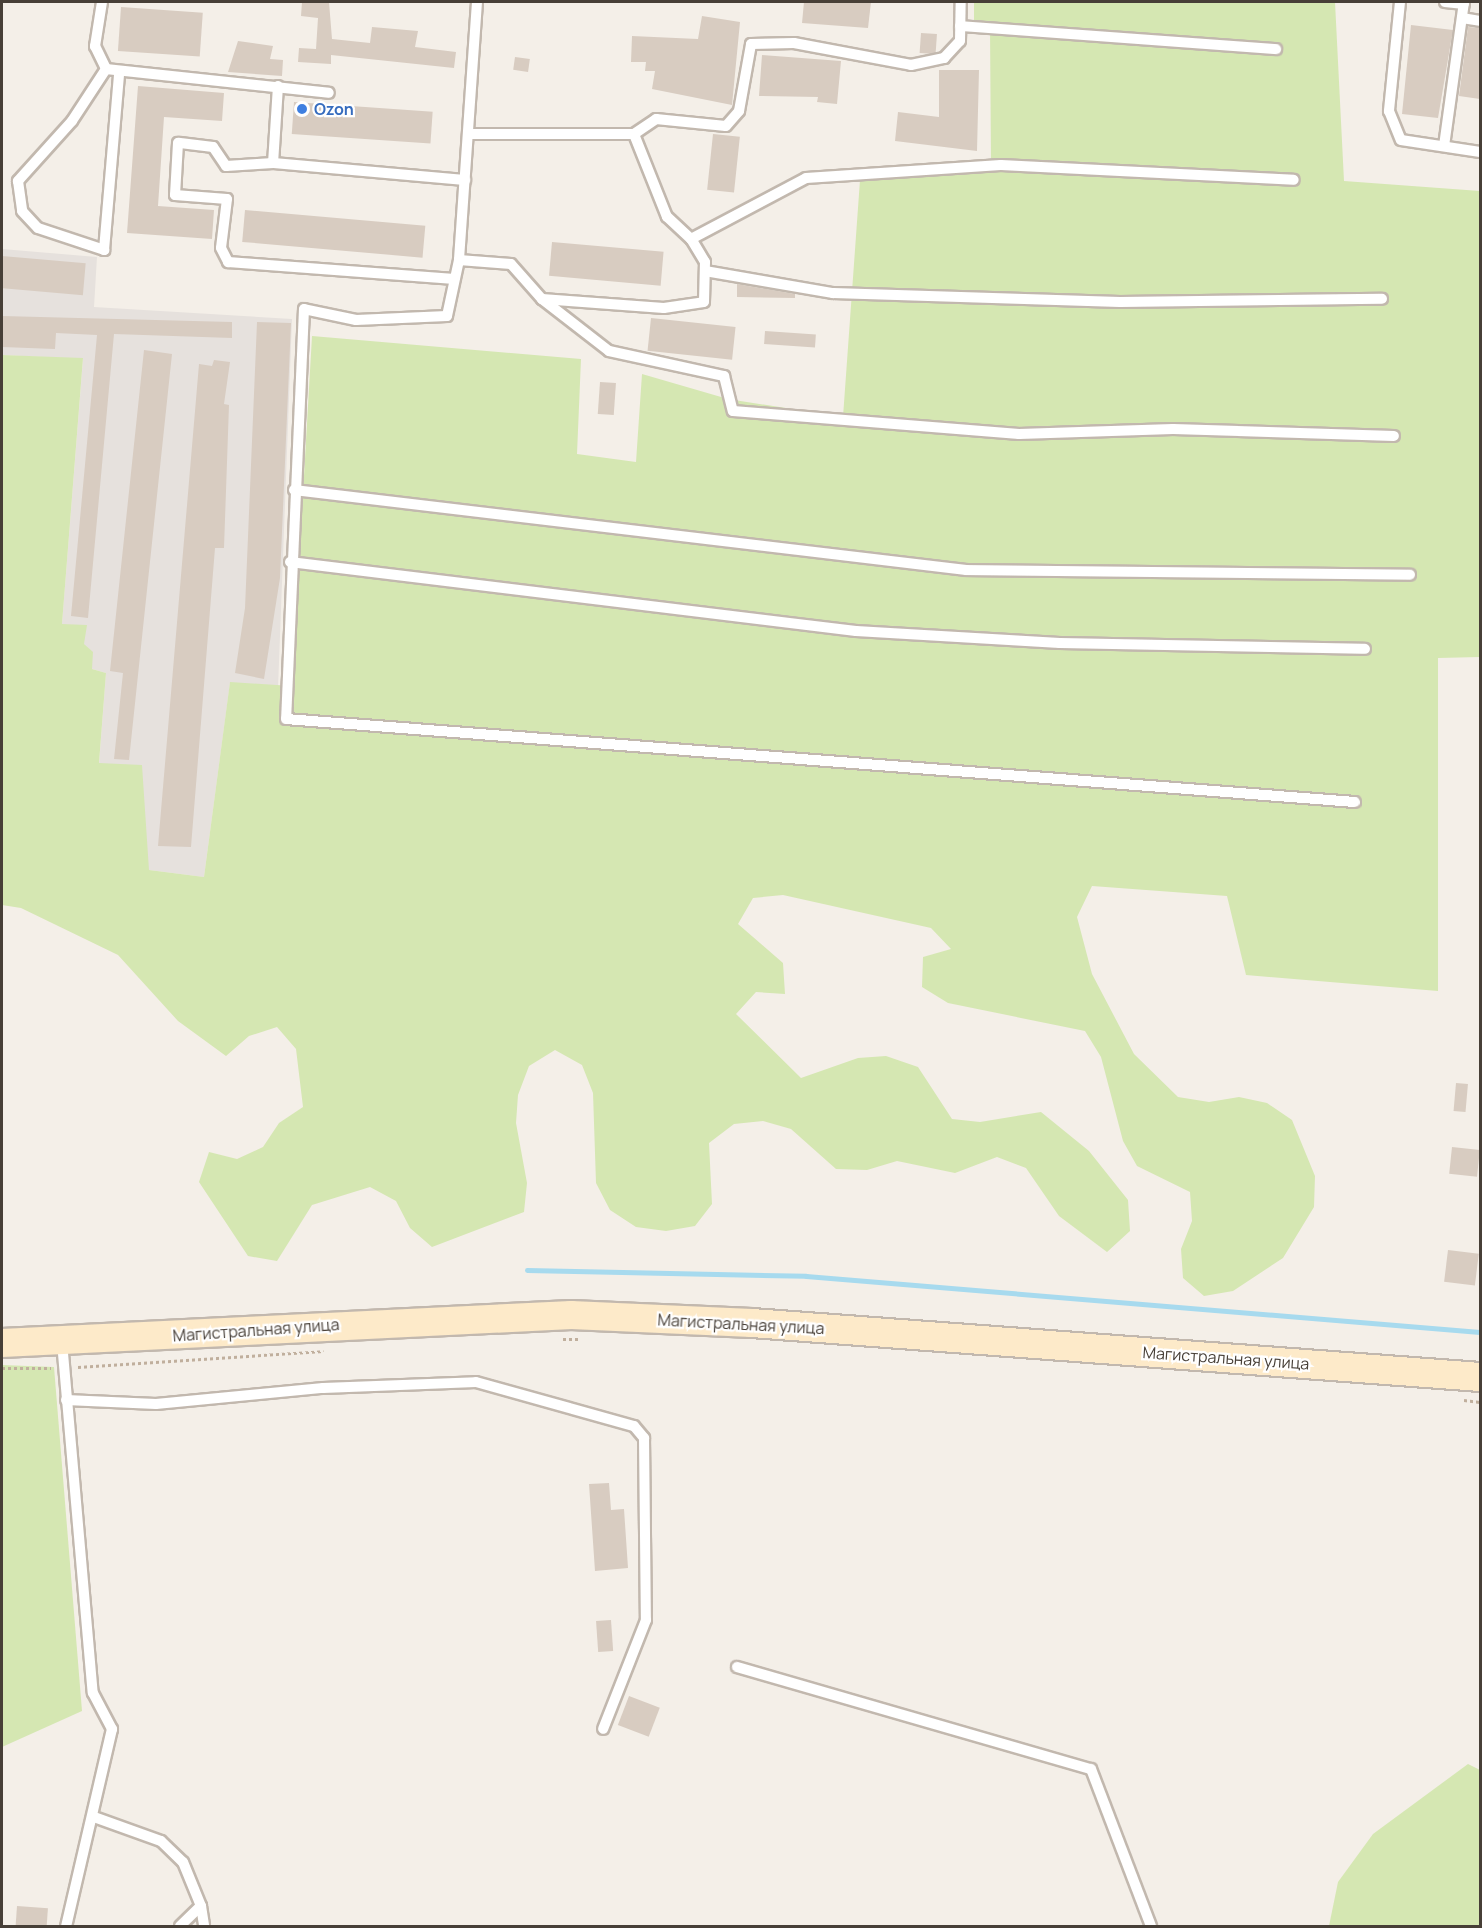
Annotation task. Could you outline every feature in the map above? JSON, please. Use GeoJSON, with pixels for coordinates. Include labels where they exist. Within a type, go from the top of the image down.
{"type":"FeatureCollection","features":[{"type":"Feature","properties":{"kind":"main road","name":"Магистральная улица"},"geometry":{"type":"LineString","coordinates":[[2,1343],[562,1315],[752,1323],[1480,1377]]}},
{"type":"Feature","properties":{"kind":"lane"},"geometry":{"type":"LineString","coordinates":[[102,2],[95,46],[106,69],[119,74],[278,86],[329,93]]}},
{"type":"Feature","properties":{"kind":"lane"},"geometry":{"type":"LineString","coordinates":[[477,2],[471,134],[459,260],[447,316],[356,320],[304,309],[290,562],[286,719],[1355,802]]}},
{"type":"Feature","properties":{"kind":"lane"},"geometry":{"type":"LineString","coordinates":[[471,134],[634,134],[656,118],[726,126],[739,111],[751,44],[794,43],[911,65],[944,58],[960,41],[961,2]]}},
{"type":"Feature","properties":{"kind":"lane"},"geometry":{"type":"LineString","coordinates":[[1400,2],[1389,111],[1401,140],[1480,152]]}},
{"type":"Feature","properties":{"kind":"lane"},"geometry":{"type":"LineString","coordinates":[[1444,146],[1464,3],[1445,2]]}},
{"type":"Feature","properties":{"kind":"lane"},"geometry":{"type":"LineString","coordinates":[[1462,18],[1480,21]]}},
{"type":"Feature","properties":{"kind":"lane"},"geometry":{"type":"LineString","coordinates":[[960,26],[1276,49]]}},
{"type":"Feature","properties":{"kind":"lane"},"geometry":{"type":"LineString","coordinates":[[106,69],[72,121],[18,181],[22,211],[38,228],[104,250],[119,74]]}},
{"type":"Feature","properties":{"kind":"lane"},"geometry":{"type":"LineString","coordinates":[[273,163],[278,86]]}},
{"type":"Feature","properties":{"kind":"lane"},"geometry":{"type":"LineString","coordinates":[[542,299],[664,308],[704,302],[705,271],[692,239],[667,217],[634,134]]}},
{"type":"Feature","properties":{"kind":"lane"},"geometry":{"type":"LineString","coordinates":[[454,279],[228,262],[221,248],[227,199],[175,195],[178,143],[213,147],[225,166],[273,163],[465,180]]}},
{"type":"Feature","properties":{"kind":"lane"},"geometry":{"type":"LineString","coordinates":[[692,239],[806,178],[1001,165],[1294,180]]}},
{"type":"Feature","properties":{"kind":"lane"},"geometry":{"type":"LineString","coordinates":[[459,260],[511,264],[542,299],[609,351],[724,376],[733,411],[1018,434],[1173,429],[1394,436]]}},
{"type":"Feature","properties":{"kind":"lane"},"geometry":{"type":"LineString","coordinates":[[705,271],[833,293],[1120,302],[1382,298]]}},
{"type":"Feature","properties":{"kind":"lane"},"geometry":{"type":"LineString","coordinates":[[294,490],[966,570],[1410,575]]}},
{"type":"Feature","properties":{"kind":"lane"},"geometry":{"type":"LineString","coordinates":[[290,562],[856,631],[1060,643],[1365,649]]}},
{"type":"Feature","properties":{"kind":"lane"},"geometry":{"type":"LineString","coordinates":[[62,1340],[93,1693],[112,1730],[94,1817],[66,1926]]}},
{"type":"Feature","properties":{"kind":"lane"},"geometry":{"type":"LineString","coordinates":[[66,1400],[156,1404],[323,1388],[476,1382],[634,1426],[644,1438],[646,1620],[603,1729]]}},
{"type":"Feature","properties":{"kind":"lane"},"geometry":{"type":"LineString","coordinates":[[737,1667],[1091,1769],[1151,1926]]}},
{"type":"Feature","properties":{"kind":"lane"},"geometry":{"type":"LineString","coordinates":[[94,1817],[161,1841],[183,1862],[201,1906],[204,1926]]}},
{"type":"Feature","properties":{"kind":"lane"},"geometry":{"type":"LineString","coordinates":[[180,1926],[201,1906]]}},
{"type":"Feature","properties":{"kind":"path"},"geometry":{"type":"LineString","coordinates":[[555,1340],[587,1339]]}},
{"type":"Feature","properties":{"kind":"path"},"geometry":{"type":"LineString","coordinates":[[2,1368],[64,1368],[329,1351]]}},
{"type":"Feature","properties":{"kind":"path"},"geometry":{"type":"LineString","coordinates":[[1457,1399],[1480,1402]]}},
{"type":"Feature","properties":{"kind":"shaded area"},"geometry":{"type":"Polygon","coordinates":[[[2,249],[97,257],[94,307],[292,319],[278,689],[230,683],[204,877],[149,870],[99,764],[106,673],[92,669],[84,644],[62,624],[83,359],[2,355],[2,249]]]}},
{"type":"Feature","properties":{"kind":"green space"},"geometry":{"type":"Polygon","coordinates":[[[974,2],[1335,2],[1344,181],[1480,191],[1480,657],[1438,658],[1438,991],[1246,975],[1227,896],[1092,886],[1077,917],[1092,974],[1134,1054],[1178,1097],[1209,1102],[1239,1097],[1267,1103],[1292,1120],[1315,1176],[1314,1207],[1283,1258],[1233,1291],[1204,1296],[1183,1278],[1181,1249],[1192,1221],[1190,1192],[1137,1166],[1123,1141],[1101,1057],[1085,1031],[948,1003],[922,987],[923,957],[951,949],[931,928],[783,895],[753,898],[738,924],[783,963],[785,994],[756,992],[736,1014],[801,1078],[858,1058],[886,1056],[918,1067],[952,1119],[980,1122],[1041,1112],[1089,1151],[1128,1200],[1130,1231],[1107,1252],[1059,1216],[1026,1168],[997,1157],[955,1173],[897,1161],[867,1170],[836,1169],[791,1129],[763,1121],[734,1124],[709,1143],[712,1204],[695,1226],[666,1231],[636,1227],[610,1210],[596,1183],[593,1093],[582,1065],[555,1050],[529,1066],[518,1095],[516,1123],[527,1183],[524,1212],[432,1247],[410,1228],[396,1201],[370,1187],[312,1205],[277,1261],[248,1256],[199,1182],[209,1152],[237,1159],[263,1147],[279,1123],[303,1107],[296,1049],[277,1027],[249,1036],[226,1056],[178,1021],[118,955],[21,908],[2,905],[2,355],[83,358],[62,624],[87,625],[84,644],[93,652],[92,669],[106,673],[99,763],[142,765],[149,870],[204,877],[230,682],[292,686],[312,336],[581,359],[577,454],[636,462],[642,374],[728,399],[843,417],[860,180],[991,164],[990,28],[974,27],[974,2]]]}},
{"type":"Feature","properties":{"kind":"green space"},"geometry":{"type":"Polygon","coordinates":[[[2,1365],[54,1367],[82,1711],[2,1747],[2,1365]]]}},
{"type":"Feature","properties":{"kind":"green space"},"geometry":{"type":"Polygon","coordinates":[[[1468,1764],[1480,1770],[1480,1926],[1329,1926],[1338,1882],[1373,1834],[1468,1764]]]}},
{"type":"Feature","properties":{"kind":"building"},"geometry":{"type":"Polygon","coordinates":[[[302,2],[329,2],[332,39],[370,43],[372,27],[418,31],[415,47],[456,52],[454,68],[331,55],[331,64],[298,62],[299,48],[316,49],[318,18],[301,16],[302,2]]]}},
{"type":"Feature","properties":{"kind":"building"},"geometry":{"type":"Polygon","coordinates":[[[804,2],[871,2],[868,28],[802,23],[804,2]]]}},
{"type":"Feature","properties":{"kind":"building"},"geometry":{"type":"Polygon","coordinates":[[[121,7],[203,13],[200,57],[118,51],[121,7]]]}},
{"type":"Feature","properties":{"kind":"building"},"geometry":{"type":"Polygon","coordinates":[[[702,16],[740,22],[732,105],[652,89],[655,71],[645,71],[646,62],[631,62],[632,36],[698,39],[702,16]]]}},
{"type":"Feature","properties":{"kind":"building"},"geometry":{"type":"Polygon","coordinates":[[[1411,25],[1453,30],[1438,118],[1402,114],[1411,25]]]}},
{"type":"Feature","properties":{"kind":"building"},"geometry":{"type":"Polygon","coordinates":[[[1468,27],[1480,28],[1480,99],[1459,96],[1468,27]]]}},
{"type":"Feature","properties":{"kind":"building"},"geometry":{"type":"Polygon","coordinates":[[[921,33],[937,34],[936,54],[920,53],[921,33]]]}},
{"type":"Feature","properties":{"kind":"building"},"geometry":{"type":"Polygon","coordinates":[[[238,41],[273,46],[270,59],[283,60],[282,76],[228,72],[238,41]]]}},
{"type":"Feature","properties":{"kind":"building"},"geometry":{"type":"Polygon","coordinates":[[[762,55],[841,61],[837,104],[817,102],[818,97],[759,96],[762,55]]]}},
{"type":"Feature","properties":{"kind":"building"},"geometry":{"type":"Polygon","coordinates":[[[515,57],[530,59],[528,72],[513,70],[515,57]]]}},
{"type":"Feature","properties":{"kind":"building"},"geometry":{"type":"Polygon","coordinates":[[[939,70],[979,70],[977,151],[895,141],[898,112],[939,117],[939,70]]]}},
{"type":"Feature","properties":{"kind":"building"},"geometry":{"type":"Polygon","coordinates":[[[138,86],[224,93],[222,121],[164,117],[158,206],[214,210],[212,239],[127,233],[138,86]]]}},
{"type":"Feature","properties":{"kind":"building"},"geometry":{"type":"Polygon","coordinates":[[[294,102],[433,112],[430,144],[292,134],[294,102]]]}},
{"type":"Feature","properties":{"kind":"building"},"geometry":{"type":"Polygon","coordinates":[[[713,134],[740,137],[734,193],[707,190],[713,134]]]}},
{"type":"Feature","properties":{"kind":"building"},"geometry":{"type":"Polygon","coordinates":[[[245,210],[425,226],[423,258],[242,242],[245,210]]]}},
{"type":"Feature","properties":{"kind":"building"},"geometry":{"type":"Polygon","coordinates":[[[552,242],[664,252],[661,286],[549,276],[552,242]]]}},
{"type":"Feature","properties":{"kind":"building"},"geometry":{"type":"Polygon","coordinates":[[[2,256],[86,263],[83,295],[2,288],[2,256]]]}},
{"type":"Feature","properties":{"kind":"building"},"geometry":{"type":"Polygon","coordinates":[[[737,284],[795,294],[795,298],[737,297],[737,284]]]}},
{"type":"Feature","properties":{"kind":"building"},"geometry":{"type":"Polygon","coordinates":[[[2,316],[232,322],[232,338],[114,334],[88,618],[71,616],[97,335],[56,333],[55,349],[2,347],[2,316]]]}},
{"type":"Feature","properties":{"kind":"building"},"geometry":{"type":"Polygon","coordinates":[[[651,318],[736,327],[732,360],[648,351],[651,318]]]}},
{"type":"Feature","properties":{"kind":"building"},"geometry":{"type":"Polygon","coordinates":[[[257,322],[291,323],[280,578],[264,679],[235,673],[245,608],[257,322]]]}},
{"type":"Feature","properties":{"kind":"building"},"geometry":{"type":"Polygon","coordinates":[[[765,331],[816,335],[815,348],[764,344],[765,331]]]}},
{"type":"Feature","properties":{"kind":"building"},"geometry":{"type":"Polygon","coordinates":[[[144,350],[172,354],[129,760],[114,759],[123,673],[110,671],[144,350]]]}},
{"type":"Feature","properties":{"kind":"building"},"geometry":{"type":"Polygon","coordinates":[[[214,360],[230,362],[224,404],[229,405],[224,548],[215,548],[191,847],[158,846],[199,364],[212,366],[214,360]]]}},
{"type":"Feature","properties":{"kind":"building"},"geometry":{"type":"Polygon","coordinates":[[[600,382],[616,383],[614,415],[598,414],[600,382]]]}},
{"type":"Feature","properties":{"kind":"building"},"geometry":{"type":"Polygon","coordinates":[[[1456,1083],[1468,1084],[1466,1112],[1454,1111],[1456,1083]]]}},
{"type":"Feature","properties":{"kind":"building"},"geometry":{"type":"Polygon","coordinates":[[[1452,1147],[1480,1150],[1477,1177],[1449,1174],[1452,1147]]]}},
{"type":"Feature","properties":{"kind":"building"},"geometry":{"type":"Polygon","coordinates":[[[1448,1250],[1479,1254],[1475,1286],[1444,1282],[1448,1250]]]}},
{"type":"Feature","properties":{"kind":"building"},"geometry":{"type":"Polygon","coordinates":[[[609,1483],[611,1510],[624,1509],[628,1568],[595,1571],[589,1484],[609,1483]]]}},
{"type":"Feature","properties":{"kind":"building"},"geometry":{"type":"Polygon","coordinates":[[[611,1620],[613,1651],[598,1652],[596,1621],[611,1620]]]}},
{"type":"Feature","properties":{"kind":"building"},"geometry":{"type":"Polygon","coordinates":[[[629,1696],[660,1708],[649,1737],[618,1725],[629,1696]]]}},
{"type":"Feature","properties":{"kind":"building"},"geometry":{"type":"Polygon","coordinates":[[[17,1906],[48,1908],[47,1926],[16,1926],[17,1906]]]}},
{"type":"Feature","properties":{"kind":"waterway"},"geometry":{"type":"LineString","coordinates":[[527,1270],[806,1276],[1480,1332]]}},
{"type":"Feature","properties":{"kind":"place","name":"Ozon"},"geometry":{"type":"Point","coordinates":[302,109]}}]}
